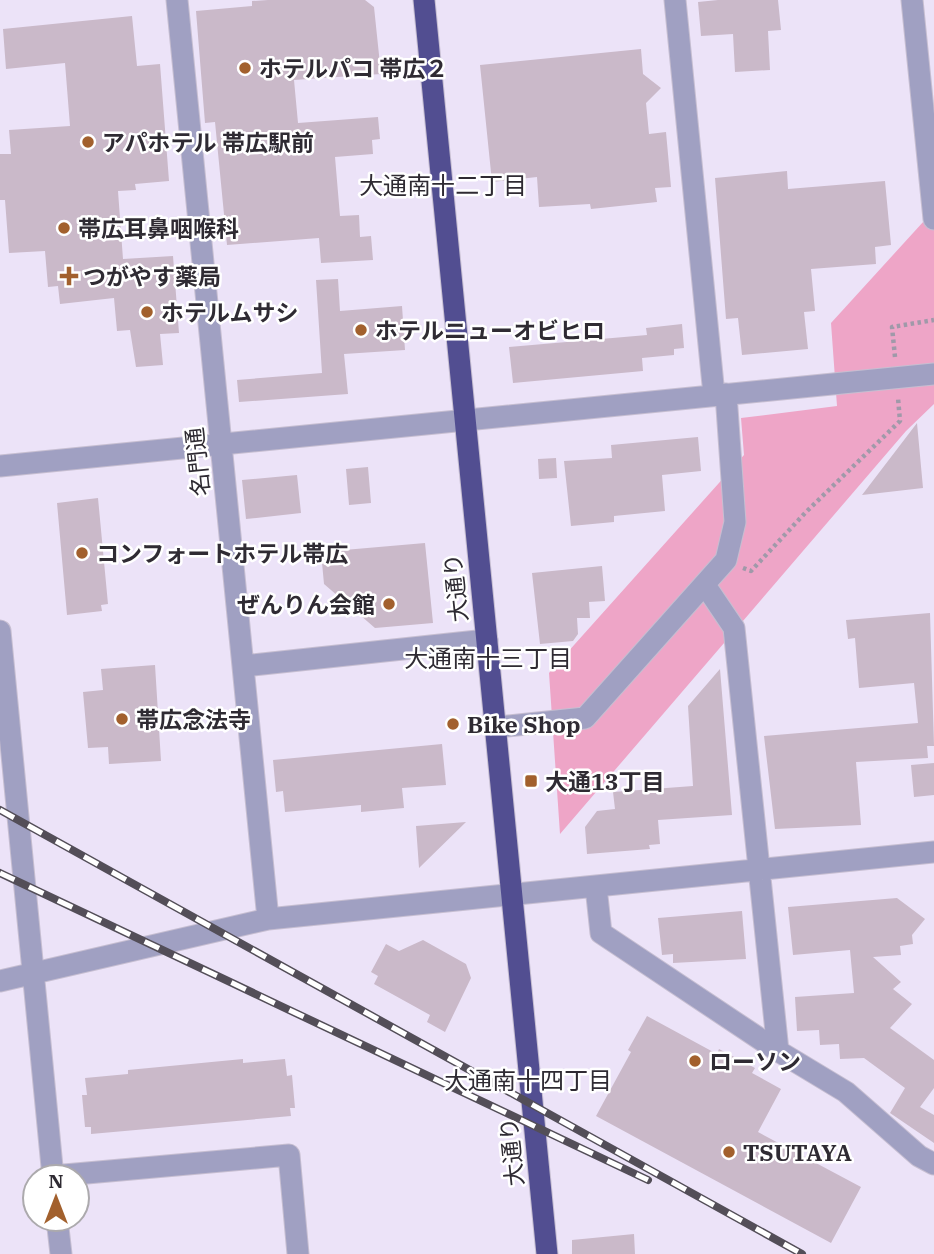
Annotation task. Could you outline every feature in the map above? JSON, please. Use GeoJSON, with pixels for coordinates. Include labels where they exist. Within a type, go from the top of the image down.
{"type":"FeatureCollection","features":[{"type":"Feature","properties":{"kind":"highway","name":"大通り"},"geometry":{"type":"LineString","coordinates":[[424,0],[464,419],[498,727],[547,1254]]}},
{"type":"Feature","properties":{"kind":"street","name":"名門通"},"geometry":{"type":"LineString","coordinates":[[177,0],[268,919]]}},
{"type":"Feature","properties":{"kind":"street"},"geometry":{"type":"LineString","coordinates":[[498,727],[585,718],[726,561],[735,522],[675,0]]}},
{"type":"Feature","properties":{"kind":"street"},"geometry":{"type":"LineString","coordinates":[[912,0],[934,219]]}},
{"type":"Feature","properties":{"kind":"street"},"geometry":{"type":"LineString","coordinates":[[0,466],[934,374]]}},
{"type":"Feature","properties":{"kind":"street"},"geometry":{"type":"LineString","coordinates":[[705,585],[734,628],[778,1051]]}},
{"type":"Feature","properties":{"kind":"street"},"geometry":{"type":"LineString","coordinates":[[0,631],[52,1163]]}},
{"type":"Feature","properties":{"kind":"street"},"geometry":{"type":"LineString","coordinates":[[243,666],[487,640]]}},
{"type":"Feature","properties":{"kind":"street"},"geometry":{"type":"LineString","coordinates":[[0,981],[33,976],[268,919],[934,852]]}},
{"type":"Feature","properties":{"kind":"street"},"geometry":{"type":"LineString","coordinates":[[596,887],[601,933],[778,1051],[846,1092],[919,1156],[934,1164]]}},
{"type":"Feature","properties":{"kind":"street"},"geometry":{"type":"LineString","coordinates":[[91,1172],[289,1154],[298,1254]]}},
{"type":"Feature","properties":{"kind":"street"},"geometry":{"type":"LineString","coordinates":[[59,1233],[61,1254]]}},
{"type":"Feature","properties":{"kind":"path"},"geometry":{"type":"LineString","coordinates":[[726,561],[751,571],[806,512],[900,421],[892,327],[934,320]]}},
{"type":"Feature","properties":{"kind":"shaded area"},"geometry":{"type":"Polygon","coordinates":[[[934,210],[934,404],[906,431],[560,834],[549,673],[744,455],[741,418],[837,406],[831,323],[934,210]]]}},
{"type":"Feature","properties":{"kind":"building"},"geometry":{"type":"Polygon","coordinates":[[[365,0],[374,7],[381,74],[294,80],[298,123],[378,117],[380,139],[372,140],[373,154],[335,157],[340,216],[359,215],[360,237],[371,236],[373,260],[321,263],[319,238],[227,245],[215,122],[205,123],[196,11],[252,6],[252,1],[365,0]]]}},
{"type":"Feature","properties":{"kind":"building"},"geometry":{"type":"Polygon","coordinates":[[[778,0],[781,30],[768,31],[770,70],[735,72],[733,34],[701,36],[698,2],[778,0]]]}},
{"type":"Feature","properties":{"kind":"building"},"geometry":{"type":"Polygon","coordinates":[[[132,16],[137,66],[160,64],[169,181],[135,184],[136,190],[118,191],[123,259],[173,256],[179,333],[160,334],[163,365],[136,367],[130,330],[117,331],[114,298],[60,304],[58,286],[48,287],[45,251],[9,253],[5,200],[0,200],[0,154],[11,154],[9,130],[70,126],[65,63],[6,69],[3,29],[132,16]]]}},
{"type":"Feature","properties":{"kind":"building"},"geometry":{"type":"Polygon","coordinates":[[[641,49],[643,74],[661,88],[646,103],[649,134],[666,132],[671,187],[655,188],[657,202],[591,209],[590,204],[539,207],[537,177],[492,182],[480,65],[641,49]]]}},
{"type":"Feature","properties":{"kind":"building"},"geometry":{"type":"Polygon","coordinates":[[[787,171],[788,189],[885,181],[891,245],[875,247],[876,264],[811,269],[815,311],[804,312],[808,349],[742,355],[738,318],[726,319],[715,178],[787,171]]]}},
{"type":"Feature","properties":{"kind":"building","name":"ホテルニューオビヒロ"},"geometry":{"type":"Polygon","coordinates":[[[338,279],[340,311],[402,306],[405,350],[344,354],[348,394],[239,402],[237,380],[322,373],[316,280],[338,279]]]}},
{"type":"Feature","properties":{"kind":"building"},"geometry":{"type":"Polygon","coordinates":[[[682,324],[684,348],[674,349],[674,355],[642,358],[643,371],[513,383],[509,347],[647,335],[646,328],[682,324]]]}},
{"type":"Feature","properties":{"kind":"building"},"geometry":{"type":"Polygon","coordinates":[[[917,423],[923,488],[862,495],[917,423]]]}},
{"type":"Feature","properties":{"kind":"building"},"geometry":{"type":"Polygon","coordinates":[[[698,437],[701,471],[662,475],[665,511],[614,516],[614,522],[571,526],[564,461],[612,458],[611,445],[698,437]]]}},
{"type":"Feature","properties":{"kind":"building"},"geometry":{"type":"Polygon","coordinates":[[[556,458],[557,478],[539,479],[538,459],[556,458]]]}},
{"type":"Feature","properties":{"kind":"building"},"geometry":{"type":"Polygon","coordinates":[[[368,467],[371,503],[349,505],[346,469],[368,467]]]}},
{"type":"Feature","properties":{"kind":"building"},"geometry":{"type":"Polygon","coordinates":[[[297,475],[301,513],[246,519],[242,480],[297,475]]]}},
{"type":"Feature","properties":{"kind":"building","name":"コンフォートホテル帯広"},"geometry":{"type":"Polygon","coordinates":[[[98,498],[108,604],[101,605],[102,611],[67,615],[57,503],[98,498]]]}},
{"type":"Feature","properties":{"kind":"building","name":"ぜんりん会館"},"geometry":{"type":"Polygon","coordinates":[[[425,543],[433,623],[375,628],[324,584],[321,552],[425,543]]]}},
{"type":"Feature","properties":{"kind":"building"},"geometry":{"type":"Polygon","coordinates":[[[602,566],[605,601],[589,602],[590,618],[577,618],[578,634],[573,641],[540,644],[532,573],[602,566]]]}},
{"type":"Feature","properties":{"kind":"building"},"geometry":{"type":"Polygon","coordinates":[[[930,613],[934,746],[927,746],[928,758],[856,762],[861,825],[775,829],[764,736],[918,723],[914,683],[859,688],[855,638],[848,639],[846,620],[930,613]]]}},
{"type":"Feature","properties":{"kind":"building","name":"帯広念法寺"},"geometry":{"type":"Polygon","coordinates":[[[155,665],[161,761],[109,764],[108,747],[88,748],[83,692],[103,690],[101,669],[155,665]]]}},
{"type":"Feature","properties":{"kind":"building"},"geometry":{"type":"Polygon","coordinates":[[[720,669],[732,815],[658,820],[660,844],[649,845],[650,849],[587,854],[585,827],[597,811],[615,809],[613,792],[693,786],[688,706],[720,669]]]}},
{"type":"Feature","properties":{"kind":"building"},"geometry":{"type":"Polygon","coordinates":[[[442,744],[446,785],[402,788],[404,808],[361,812],[361,805],[285,812],[283,791],[276,792],[273,760],[442,744]]]}},
{"type":"Feature","properties":{"kind":"building"},"geometry":{"type":"Polygon","coordinates":[[[934,763],[934,795],[914,797],[911,765],[934,763]]]}},
{"type":"Feature","properties":{"kind":"building"},"geometry":{"type":"Polygon","coordinates":[[[466,822],[419,868],[416,826],[466,822]]]}},
{"type":"Feature","properties":{"kind":"building"},"geometry":{"type":"Polygon","coordinates":[[[897,898],[925,919],[912,935],[913,944],[900,946],[901,955],[873,957],[901,982],[893,989],[912,1004],[890,1028],[934,1060],[934,1088],[920,1107],[934,1115],[934,1143],[890,1113],[905,1088],[864,1058],[840,1059],[839,1044],[820,1045],[819,1030],[797,1031],[795,997],[854,993],[850,950],[793,955],[788,907],[897,898]]]}},
{"type":"Feature","properties":{"kind":"building"},"geometry":{"type":"Polygon","coordinates":[[[742,911],[746,959],[673,963],[673,954],[662,955],[658,918],[742,911]]]}},
{"type":"Feature","properties":{"kind":"building"},"geometry":{"type":"Polygon","coordinates":[[[423,940],[466,964],[471,978],[445,1032],[427,1022],[430,1015],[374,984],[378,976],[371,972],[386,944],[399,951],[423,940]]]}},
{"type":"Feature","properties":{"kind":"building","name":"TSUTAYA"},"geometry":{"type":"Polygon","coordinates":[[[647,1016],[717,1054],[719,1049],[755,1068],[752,1073],[781,1089],[758,1132],[861,1187],[831,1243],[596,1116],[631,1052],[628,1050],[647,1016]]]}},
{"type":"Feature","properties":{"kind":"building"},"geometry":{"type":"Polygon","coordinates":[[[243,1059],[243,1063],[285,1059],[287,1076],[292,1075],[295,1108],[290,1108],[291,1116],[91,1134],[91,1127],[85,1127],[82,1095],[87,1095],[85,1078],[128,1074],[128,1070],[243,1059]]]}},
{"type":"Feature","properties":{"kind":"building"},"geometry":{"type":"Polygon","coordinates":[[[634,1234],[635,1254],[572,1254],[572,1240],[634,1234]]]}},
{"type":"Feature","properties":{"kind":"railway"},"geometry":{"type":"LineString","coordinates":[[0,810],[802,1254]]}},
{"type":"Feature","properties":{"kind":"railway"},"geometry":{"type":"LineString","coordinates":[[0,873],[648,1180]]}},
{"type":"Feature","properties":{"kind":"place","name":"ホテルパコ 帯広２"},"geometry":{"type":"Point","coordinates":[245,68]}},
{"type":"Feature","properties":{"kind":"place","name":"アパホテル 帯広駅前"},"geometry":{"type":"Point","coordinates":[88,142]}},
{"type":"Feature","properties":{"kind":"place","name":"帯広耳鼻咽喉科"},"geometry":{"type":"Point","coordinates":[64,228]}},
{"type":"Feature","properties":{"kind":"place","name":"つがやす薬局"},"geometry":{"type":"Point","coordinates":[69,276]}},
{"type":"Feature","properties":{"kind":"place","name":"ホテルムサシ"},"geometry":{"type":"Point","coordinates":[147,312]}},
{"type":"Feature","properties":{"kind":"place","name":"ホテルニューオビヒロ"},"geometry":{"type":"Point","coordinates":[361,330]}},
{"type":"Feature","properties":{"kind":"place","name":"コンフォートホテル帯広"},"geometry":{"type":"Point","coordinates":[82,553]}},
{"type":"Feature","properties":{"kind":"place","name":"ぜんりん会館"},"geometry":{"type":"Point","coordinates":[389,604]}},
{"type":"Feature","properties":{"kind":"place","name":"帯広念法寺"},"geometry":{"type":"Point","coordinates":[122,719]}},
{"type":"Feature","properties":{"kind":"place","name":"Bike Shop"},"geometry":{"type":"Point","coordinates":[453,724]}},
{"type":"Feature","properties":{"kind":"place","name":"大通13丁目"},"geometry":{"type":"Point","coordinates":[531,781]}},
{"type":"Feature","properties":{"kind":"place","name":"ローソン"},"geometry":{"type":"Point","coordinates":[695,1061]}},
{"type":"Feature","properties":{"kind":"place","name":"TSUTAYA"},"geometry":{"type":"Point","coordinates":[729,1152]}},
{"type":"Feature","properties":{"kind":"district","name":"大通南十二丁目"},"geometry":{"type":"Point","coordinates":[443,185]}},
{"type":"Feature","properties":{"kind":"district","name":"大通南十三丁目"},"geometry":{"type":"Point","coordinates":[488,658]}},
{"type":"Feature","properties":{"kind":"district","name":"大通南十四丁目"},"geometry":{"type":"Point","coordinates":[528,1080]}}]}
